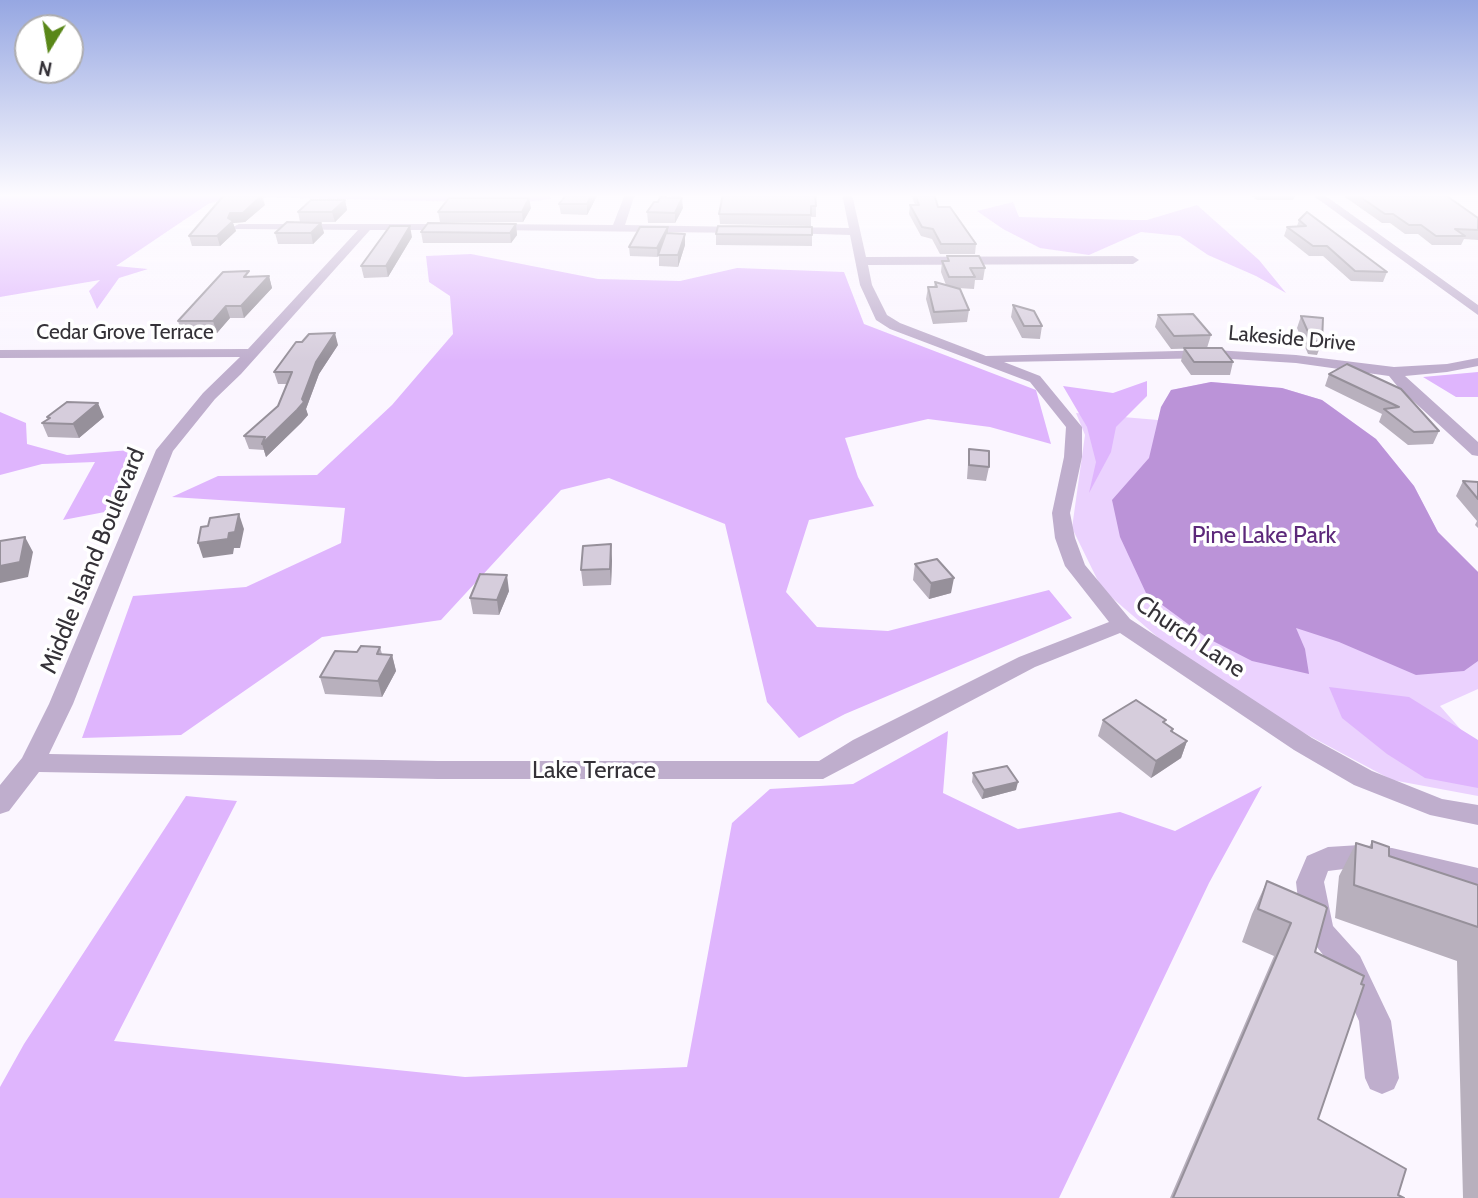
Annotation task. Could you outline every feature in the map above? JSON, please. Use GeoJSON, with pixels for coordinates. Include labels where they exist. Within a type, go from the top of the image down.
{"type":"FeatureCollection","features":[{"type":"Feature","properties":{"kind":"street","name":"Middle Island Boulevard"},"geometry":{"type":"LineString","coordinates":[[0,804],[32,763],[61,704],[164,450],[209,396],[346,250]]}},
{"type":"Feature","properties":{"kind":"street","name":"Church Lane"},"geometry":{"type":"LineString","coordinates":[[858,250],[866,285],[881,317],[895,326],[986,358],[1035,379],[1074,427],[1073,457],[1061,513],[1065,538],[1074,566],[1122,624],[1303,744],[1363,778],[1439,808],[1478,815]]}},
{"type":"Feature","properties":{"kind":"street"},"geometry":{"type":"LineString","coordinates":[[1394,250],[1478,310]]}},
{"type":"Feature","properties":{"kind":"street"},"geometry":{"type":"LineString","coordinates":[[861,261],[1133,260]]}},
{"type":"Feature","properties":{"kind":"street","name":"Cedar Grove Terrace"},"geometry":{"type":"LineString","coordinates":[[0,354],[250,354]]}},
{"type":"Feature","properties":{"kind":"street","name":"Lakeside Drive"},"geometry":{"type":"LineString","coordinates":[[986,358],[1226,355],[1296,359],[1394,372],[1447,368],[1478,362]]}},
{"type":"Feature","properties":{"kind":"street"},"geometry":{"type":"LineString","coordinates":[[1394,372],[1403,384],[1478,451]]}},
{"type":"Feature","properties":{"kind":"street","name":"Lake Terrace"},"geometry":{"type":"LineString","coordinates":[[32,763],[450,770],[823,771],[862,746],[1027,662],[1122,624]]}},
{"type":"Feature","properties":{"kind":"street"},"geometry":{"type":"LineString","coordinates":[[1382,1079],[1375,1021],[1349,965],[1321,933],[1315,917],[1310,882],[1317,864],[1328,858],[1360,856],[1392,859],[1478,880]]}},
{"type":"Feature","properties":{"kind":"green space","name":"Pine Lake Park"},"geometry":{"type":"Polygon","coordinates":[[[1211,382],[1282,388],[1322,400],[1376,439],[1414,486],[1438,532],[1478,572],[1478,689],[1440,706],[1478,749],[1478,796],[1392,780],[1289,725],[1169,647],[1102,589],[1072,528],[1085,435],[1076,413],[1158,420],[1171,390],[1211,382]]]}},
{"type":"Feature","properties":{"kind":"shaded area"},"geometry":{"type":"Polygon","coordinates":[[[0,250],[140,250],[116,266],[148,269],[119,278],[97,309],[89,291],[100,280],[0,297],[0,250]]]}},
{"type":"Feature","properties":{"kind":"shaded area"},"geometry":{"type":"Polygon","coordinates":[[[1053,250],[1101,250],[1089,255],[1053,250]]]}},
{"type":"Feature","properties":{"kind":"shaded area"},"geometry":{"type":"Polygon","coordinates":[[[1200,250],[1248,250],[1286,293],[1256,276],[1200,250]]]}},
{"type":"Feature","properties":{"kind":"shaded area"},"geometry":{"type":"Polygon","coordinates":[[[471,254],[598,279],[680,281],[737,268],[844,272],[864,324],[1036,390],[1051,444],[990,427],[928,419],[845,438],[858,477],[874,506],[809,520],[786,592],[817,627],[888,631],[1049,590],[1072,618],[845,714],[799,738],[767,702],[725,524],[609,478],[561,490],[441,620],[322,637],[181,735],[82,738],[133,596],[246,587],[341,543],[345,508],[172,497],[218,476],[317,475],[392,405],[453,334],[450,296],[429,282],[426,256],[471,254]]]}},
{"type":"Feature","properties":{"kind":"shaded area"},"geometry":{"type":"Polygon","coordinates":[[[1478,372],[1478,397],[1456,397],[1423,377],[1478,372]]]}},
{"type":"Feature","properties":{"kind":"shaded area"},"geometry":{"type":"Polygon","coordinates":[[[1147,381],[1147,396],[1116,427],[1111,452],[1089,493],[1096,462],[1087,427],[1063,386],[1113,393],[1147,381]]]}},
{"type":"Feature","properties":{"kind":"shaded area","name":"Pine Lake Park"},"geometry":{"type":"Polygon","coordinates":[[[1211,382],[1282,388],[1322,400],[1376,439],[1414,486],[1438,532],[1478,572],[1478,661],[1464,671],[1416,675],[1339,642],[1296,628],[1305,649],[1309,674],[1252,661],[1207,638],[1146,593],[1120,537],[1112,500],[1149,458],[1161,407],[1171,390],[1211,382]]]}},
{"type":"Feature","properties":{"kind":"shaded area"},"geometry":{"type":"Polygon","coordinates":[[[0,412],[26,423],[27,444],[67,455],[143,449],[110,511],[63,520],[95,462],[42,464],[0,475],[0,412]]]}},
{"type":"Feature","properties":{"kind":"shaded area"},"geometry":{"type":"Polygon","coordinates":[[[1329,687],[1409,697],[1478,740],[1478,788],[1425,778],[1387,754],[1342,718],[1329,687]]]}},
{"type":"Feature","properties":{"kind":"shaded area"},"geometry":{"type":"Polygon","coordinates":[[[948,731],[943,793],[1018,829],[1120,812],[1175,831],[1262,786],[1209,883],[1059,1198],[0,1198],[0,1087],[24,1044],[186,796],[237,801],[114,1041],[465,1077],[687,1067],[732,823],[770,789],[853,784],[948,731]]]}},
{"type":"Feature","properties":{"kind":"building"},"geometry":{"type":"Polygon","coordinates":[[[373,250],[396,250],[386,266],[361,266],[373,250]]]}},
{"type":"Feature","properties":{"kind":"building"},"geometry":{"type":"Polygon","coordinates":[[[660,250],[680,250],[678,255],[658,255],[660,250]]]}},
{"type":"Feature","properties":{"kind":"building"},"geometry":{"type":"Polygon","coordinates":[[[1331,250],[1358,250],[1387,272],[1355,271],[1331,250]]]}},
{"type":"Feature","properties":{"kind":"building"},"geometry":{"type":"Polygon","coordinates":[[[947,256],[979,256],[985,268],[970,268],[975,277],[949,277],[942,261],[949,261],[947,256]]]}},
{"type":"Feature","properties":{"kind":"building"},"geometry":{"type":"Polygon","coordinates":[[[249,271],[244,277],[269,276],[241,306],[226,306],[213,321],[178,321],[223,272],[249,271]]]}},
{"type":"Feature","properties":{"kind":"building"},"geometry":{"type":"Polygon","coordinates":[[[935,282],[960,289],[969,310],[934,312],[928,287],[937,287],[935,282]]]}},
{"type":"Feature","properties":{"kind":"building"},"geometry":{"type":"Polygon","coordinates":[[[1013,305],[1034,311],[1042,326],[1024,326],[1013,305]]]}},
{"type":"Feature","properties":{"kind":"building"},"geometry":{"type":"Polygon","coordinates":[[[1193,314],[1211,335],[1174,336],[1158,315],[1193,314]]]}},
{"type":"Feature","properties":{"kind":"building"},"geometry":{"type":"Polygon","coordinates":[[[1301,316],[1323,318],[1322,342],[1312,341],[1301,316]]]}},
{"type":"Feature","properties":{"kind":"building"},"geometry":{"type":"Polygon","coordinates":[[[335,333],[316,362],[302,399],[304,402],[297,410],[262,444],[265,437],[244,436],[278,406],[292,372],[274,372],[296,342],[302,342],[309,334],[335,333]]]}},
{"type":"Feature","properties":{"kind":"building"},"geometry":{"type":"Polygon","coordinates":[[[1184,348],[1222,348],[1233,362],[1194,362],[1184,348]]]}},
{"type":"Feature","properties":{"kind":"building"},"geometry":{"type":"Polygon","coordinates":[[[1347,364],[1401,389],[1439,431],[1414,432],[1384,409],[1399,407],[1329,374],[1347,364]]]}},
{"type":"Feature","properties":{"kind":"building"},"geometry":{"type":"Polygon","coordinates":[[[67,402],[98,403],[73,424],[42,423],[50,418],[47,417],[67,402]]]}},
{"type":"Feature","properties":{"kind":"building"},"geometry":{"type":"Polygon","coordinates":[[[969,449],[989,451],[989,467],[969,465],[969,449]]]}},
{"type":"Feature","properties":{"kind":"building"},"geometry":{"type":"Polygon","coordinates":[[[1463,481],[1478,482],[1478,499],[1463,481]]]}},
{"type":"Feature","properties":{"kind":"building"},"geometry":{"type":"Polygon","coordinates":[[[239,514],[235,532],[229,533],[228,539],[198,543],[201,527],[208,526],[210,518],[239,514]]]}},
{"type":"Feature","properties":{"kind":"building"},"geometry":{"type":"Polygon","coordinates":[[[25,537],[20,562],[0,566],[0,541],[25,537]]]}},
{"type":"Feature","properties":{"kind":"building"},"geometry":{"type":"Polygon","coordinates":[[[611,544],[610,569],[581,570],[583,546],[611,544]]]}},
{"type":"Feature","properties":{"kind":"building"},"geometry":{"type":"Polygon","coordinates":[[[937,559],[954,578],[931,583],[915,564],[937,559]]]}},
{"type":"Feature","properties":{"kind":"building"},"geometry":{"type":"Polygon","coordinates":[[[480,574],[507,575],[497,600],[470,598],[480,574]]]}},
{"type":"Feature","properties":{"kind":"building"},"geometry":{"type":"Polygon","coordinates":[[[361,646],[380,647],[377,654],[392,655],[378,681],[320,677],[335,651],[357,652],[361,646]]]}},
{"type":"Feature","properties":{"kind":"building"},"geometry":{"type":"Polygon","coordinates":[[[1136,700],[1166,720],[1163,722],[1173,729],[1171,731],[1187,741],[1156,761],[1103,720],[1136,700]]]}},
{"type":"Feature","properties":{"kind":"building"},"geometry":{"type":"Polygon","coordinates":[[[1007,766],[1018,782],[984,790],[973,773],[1007,766]]]}},
{"type":"Feature","properties":{"kind":"building"},"geometry":{"type":"Polygon","coordinates":[[[1372,841],[1389,847],[1389,856],[1478,885],[1478,927],[1354,885],[1356,843],[1372,848],[1372,841]]]}},
{"type":"Feature","properties":{"kind":"building"},"geometry":{"type":"Polygon","coordinates":[[[1267,881],[1325,906],[1327,908],[1315,952],[1364,976],[1361,984],[1364,985],[1318,1119],[1406,1169],[1398,1195],[1404,1198],[1173,1198],[1291,923],[1258,909],[1267,881]]]}}]}
